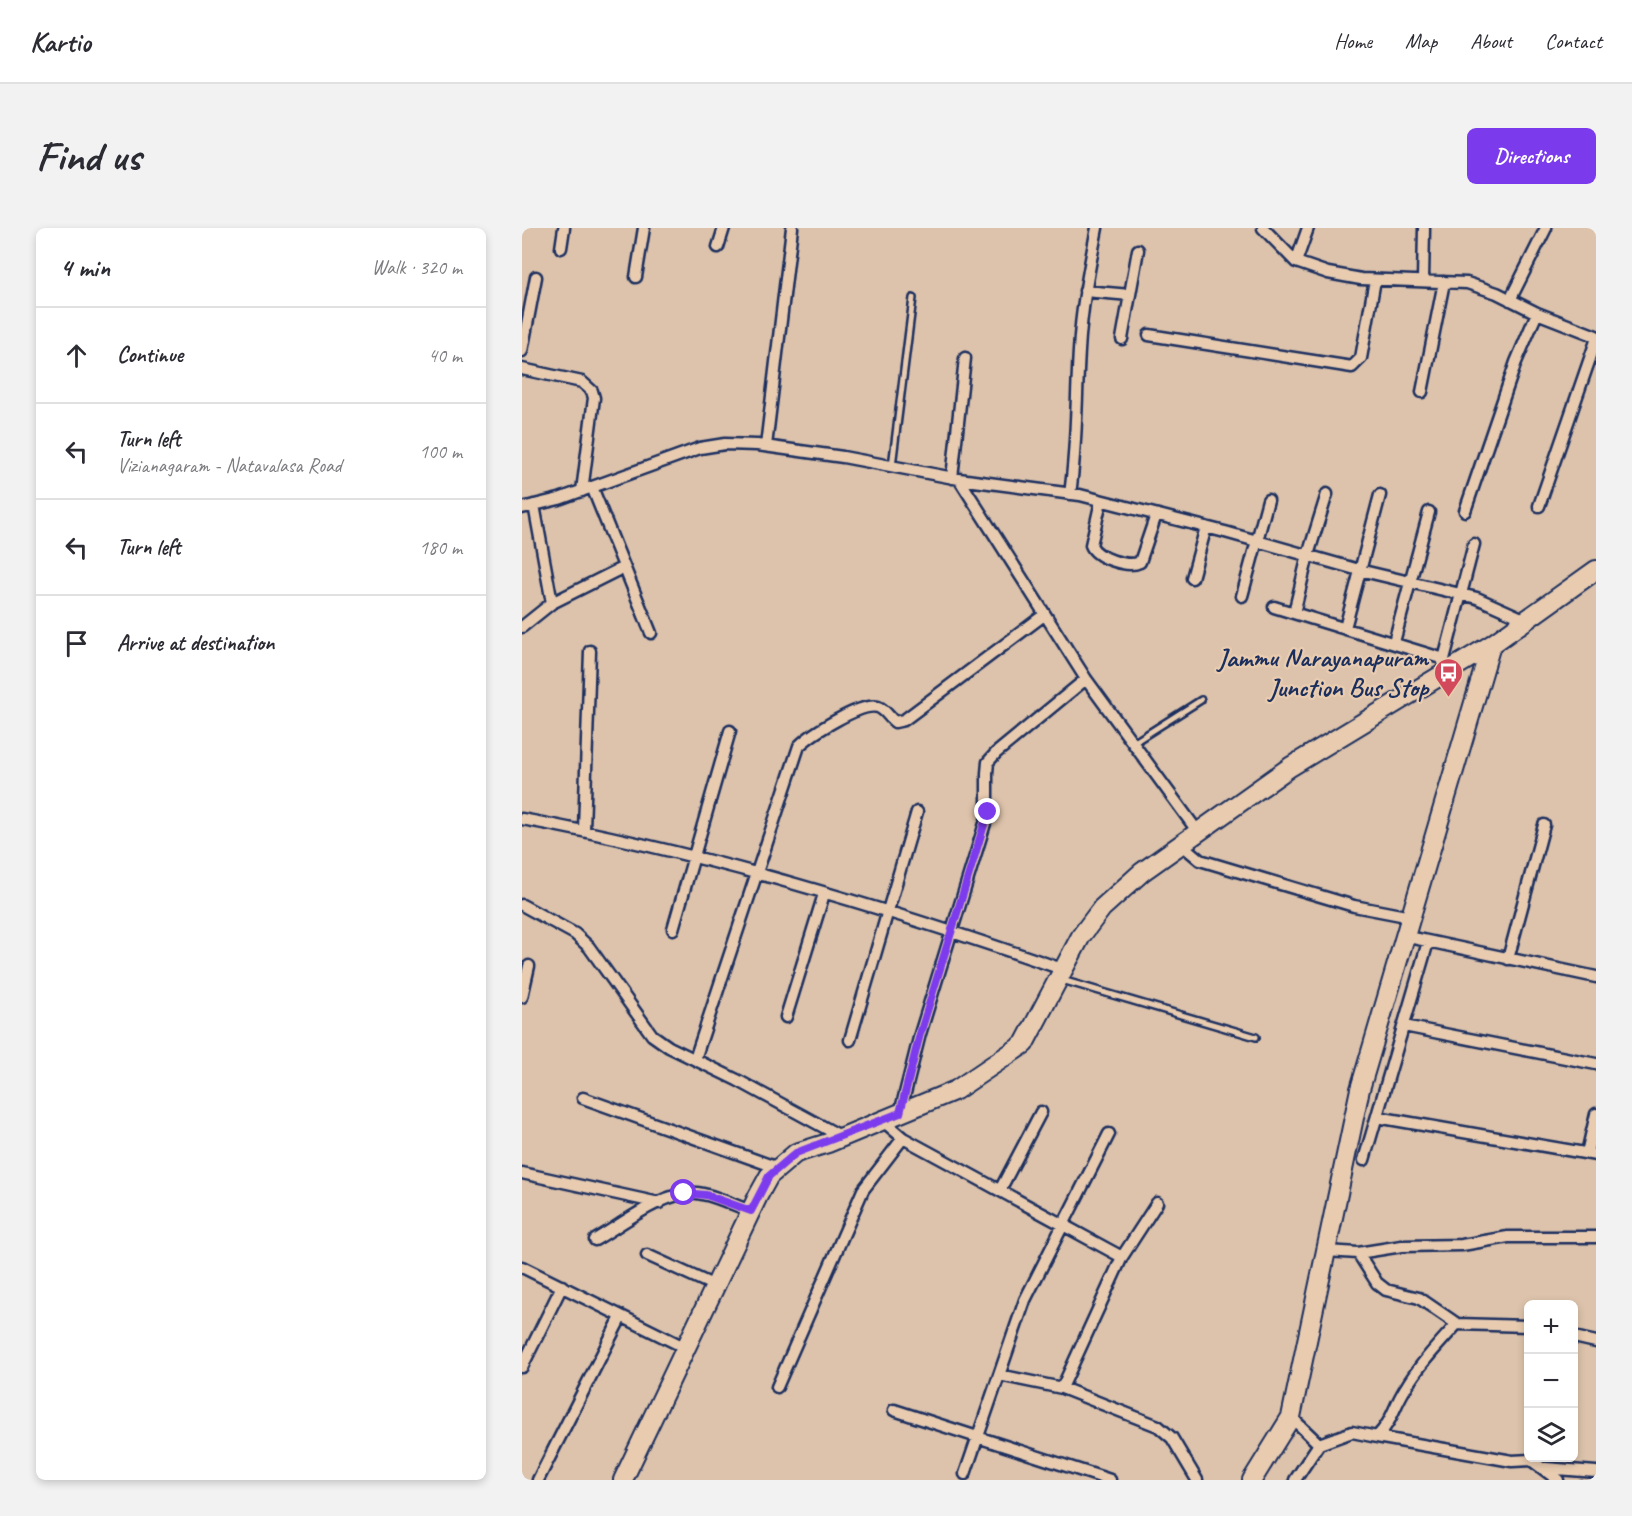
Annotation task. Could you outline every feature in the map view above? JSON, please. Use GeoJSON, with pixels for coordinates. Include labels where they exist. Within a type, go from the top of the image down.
{"type":"FeatureCollection","features":[{"type":"Feature","properties":{"kind":"main road"},"geometry":{"type":"LineString","coordinates":[[623,1480],[769,1176],[796,1153],[843,1137],[956,1090],[1024,1044],[1041,1016],[1081,936],[1102,908],[1142,872],[1290,767],[1442,667],[1491,645],[1524,619],[1596,570]]}},
{"type":"Feature","properties":{"kind":"main road"},"geometry":{"type":"LineString","coordinates":[[1252,1480],[1291,1417],[1360,1089],[1491,645]]}},
{"type":"Feature","properties":{"kind":"street"},"geometry":{"type":"LineString","coordinates":[[561,248],[564,228]]}},
{"type":"Feature","properties":{"kind":"street"},"geometry":{"type":"LineString","coordinates":[[636,278],[645,228]]}},
{"type":"Feature","properties":{"kind":"street"},"geometry":{"type":"LineString","coordinates":[[718,247],[724,228]]}},
{"type":"Feature","properties":{"kind":"street"},"geometry":{"type":"LineString","coordinates":[[766,446],[792,228]]}},
{"type":"Feature","properties":{"kind":"street"},"geometry":{"type":"LineString","coordinates":[[1070,494],[1076,449],[1079,350],[1085,291],[1097,228]]}},
{"type":"Feature","properties":{"kind":"street"},"geometry":{"type":"LineString","coordinates":[[1263,228],[1296,262],[1328,273],[1375,280],[1467,283],[1596,336]]}},
{"type":"Feature","properties":{"kind":"street"},"geometry":{"type":"LineString","coordinates":[[1296,262],[1308,228]]}},
{"type":"Feature","properties":{"kind":"street"},"geometry":{"type":"LineString","coordinates":[[1423,281],[1424,228]]}},
{"type":"Feature","properties":{"kind":"street"},"geometry":{"type":"LineString","coordinates":[[1510,300],[1546,228]]}},
{"type":"Feature","properties":{"kind":"street"},"geometry":{"type":"LineString","coordinates":[[1122,339],[1138,250]]}},
{"type":"Feature","properties":{"kind":"street"},"geometry":{"type":"LineString","coordinates":[[522,351],[536,277]]}},
{"type":"Feature","properties":{"kind":"street"},"geometry":{"type":"LineString","coordinates":[[1149,335],[1352,367],[1361,358],[1375,280]]}},
{"type":"Feature","properties":{"kind":"street"},"geometry":{"type":"LineString","coordinates":[[1422,392],[1444,282]]}},
{"type":"Feature","properties":{"kind":"street"},"geometry":{"type":"LineString","coordinates":[[1085,291],[1130,295]]}},
{"type":"Feature","properties":{"kind":"street"},"geometry":{"type":"LineString","coordinates":[[1465,511],[1516,362],[1537,313]]}},
{"type":"Feature","properties":{"kind":"street"},"geometry":{"type":"LineString","coordinates":[[1539,507],[1596,341]]}},
{"type":"Feature","properties":{"kind":"street"},"geometry":{"type":"LineString","coordinates":[[965,358],[956,478],[1086,679],[1198,832]]}},
{"type":"Feature","properties":{"kind":"street"},"geometry":{"type":"LineString","coordinates":[[522,369],[582,382],[592,391],[594,398],[587,489],[624,567],[651,633]]}},
{"type":"Feature","properties":{"kind":"street"},"geometry":{"type":"LineString","coordinates":[[522,508],[587,489],[700,448],[725,444],[766,446],[956,478],[1070,494],[1101,501],[1206,527],[1359,570],[1477,598],[1524,619]]}},
{"type":"Feature","properties":{"kind":"street"},"geometry":{"type":"LineString","coordinates":[[1294,613],[1308,555],[1327,494]]}},
{"type":"Feature","properties":{"kind":"street"},"geometry":{"type":"LineString","coordinates":[[1345,628],[1380,495]]}},
{"type":"Feature","properties":{"kind":"street"},"geometry":{"type":"LineString","coordinates":[[1242,596],[1268,500]]}},
{"type":"Feature","properties":{"kind":"street"},"geometry":{"type":"LineString","coordinates":[[1101,501],[1091,545],[1097,554],[1123,562],[1132,564],[1140,562],[1156,514]]}},
{"type":"Feature","properties":{"kind":"street"},"geometry":{"type":"LineString","coordinates":[[534,505],[552,603]]}},
{"type":"Feature","properties":{"kind":"street"},"geometry":{"type":"LineString","coordinates":[[1394,642],[1429,512]]}},
{"type":"Feature","properties":{"kind":"street"},"geometry":{"type":"LineString","coordinates":[[1192,578],[1206,527]]}},
{"type":"Feature","properties":{"kind":"street"},"geometry":{"type":"LineString","coordinates":[[1274,608],[1394,642],[1442,667],[1474,544]]}},
{"type":"Feature","properties":{"kind":"street"},"geometry":{"type":"LineString","coordinates":[[522,627],[552,603],[624,567]]}},
{"type":"Feature","properties":{"kind":"street"},"geometry":{"type":"LineString","coordinates":[[695,1059],[795,756],[806,738],[868,707],[879,707],[896,722],[904,720],[1044,615]]}},
{"type":"Feature","properties":{"kind":"street"},"geometry":{"type":"LineString","coordinates":[[584,830],[590,651]]}},
{"type":"Feature","properties":{"kind":"street"},"geometry":{"type":"LineString","coordinates":[[900,1113],[952,930],[987,818],[988,762],[1086,679]]}},
{"type":"Feature","properties":{"kind":"street"},"geometry":{"type":"LineString","coordinates":[[673,929],[729,731]]}},
{"type":"Feature","properties":{"kind":"street"},"geometry":{"type":"LineString","coordinates":[[850,1040],[917,813]]}},
{"type":"Feature","properties":{"kind":"street"},"geometry":{"type":"LineString","coordinates":[[522,819],[584,830],[692,857],[952,930],[1060,974]]}},
{"type":"Feature","properties":{"kind":"street"},"geometry":{"type":"LineString","coordinates":[[1508,959],[1544,825]]}},
{"type":"Feature","properties":{"kind":"street"},"geometry":{"type":"LineString","coordinates":[[1181,844],[1200,860],[1354,906],[1411,917]]}},
{"type":"Feature","properties":{"kind":"street"},"geometry":{"type":"LineString","coordinates":[[786,1017],[824,894]]}},
{"type":"Feature","properties":{"kind":"street"},"geometry":{"type":"LineString","coordinates":[[522,905],[574,934],[589,946],[652,1035],[843,1137]]}},
{"type":"Feature","properties":{"kind":"street"},"geometry":{"type":"LineString","coordinates":[[1404,936],[1596,977]]}},
{"type":"Feature","properties":{"kind":"street"},"geometry":{"type":"LineString","coordinates":[[1364,1160],[1428,942]]}},
{"type":"Feature","properties":{"kind":"street"},"geometry":{"type":"LineString","coordinates":[[522,998],[529,966]]}},
{"type":"Feature","properties":{"kind":"street"},"geometry":{"type":"LineString","coordinates":[[1404,1026],[1596,1064]]}},
{"type":"Feature","properties":{"kind":"street"},"geometry":{"type":"LineString","coordinates":[[583,1098],[778,1168]]}},
{"type":"Feature","properties":{"kind":"street"},"geometry":{"type":"LineString","coordinates":[[1000,1190],[1041,1112]]}},
{"type":"Feature","properties":{"kind":"street"},"geometry":{"type":"LineString","coordinates":[[1377,1117],[1591,1154],[1596,1114]]}},
{"type":"Feature","properties":{"kind":"street"},"geometry":{"type":"LineString","coordinates":[[882,1120],[903,1138],[1122,1257]]}},
{"type":"Feature","properties":{"kind":"street"},"geometry":{"type":"LineString","coordinates":[[965,1474],[1025,1300],[1109,1134]]}},
{"type":"Feature","properties":{"kind":"street"},"geometry":{"type":"LineString","coordinates":[[777,1387],[863,1190],[903,1138]]}},
{"type":"Feature","properties":{"kind":"street"},"geometry":{"type":"LineString","coordinates":[[522,1173],[659,1203]]}},
{"type":"Feature","properties":{"kind":"street"},"geometry":{"type":"LineString","coordinates":[[596,1240],[674,1195],[694,1192],[751,1211]]}},
{"type":"Feature","properties":{"kind":"street"},"geometry":{"type":"LineString","coordinates":[[1062,1388],[1122,1257],[1157,1203]]}},
{"type":"Feature","properties":{"kind":"street"},"geometry":{"type":"LineString","coordinates":[[1326,1251],[1358,1252],[1402,1246],[1462,1245],[1508,1237],[1596,1237]]}},
{"type":"Feature","properties":{"kind":"street"},"geometry":{"type":"LineString","coordinates":[[1358,1252],[1377,1283],[1386,1290],[1419,1298],[1457,1324],[1524,1326]]}},
{"type":"Feature","properties":{"kind":"street"},"geometry":{"type":"LineString","coordinates":[[647,1255],[715,1286]]}},
{"type":"Feature","properties":{"kind":"street"},"geometry":{"type":"LineString","coordinates":[[522,1267],[686,1348]]}},
{"type":"Feature","properties":{"kind":"street"},"geometry":{"type":"LineString","coordinates":[[522,1367],[562,1286]]}},
{"type":"Feature","properties":{"kind":"street"},"geometry":{"type":"LineString","coordinates":[[538,1480],[621,1317]]}},
{"type":"Feature","properties":{"kind":"street"},"geometry":{"type":"LineString","coordinates":[[1377,1437],[1390,1423],[1403,1392],[1416,1371],[1457,1324]]}},
{"type":"Feature","properties":{"kind":"street"},"geometry":{"type":"LineString","coordinates":[[1578,1338],[1596,1342]]}},
{"type":"Feature","properties":{"kind":"street"},"geometry":{"type":"LineString","coordinates":[[999,1375],[1062,1388],[1158,1426],[1172,1438],[1197,1480]]}},
{"type":"Feature","properties":{"kind":"street"},"geometry":{"type":"LineString","coordinates":[[894,1410],[1110,1480]]}},
{"type":"Feature","properties":{"kind":"street"},"geometry":{"type":"LineString","coordinates":[[1291,1417],[1319,1444]]}},
{"type":"Feature","properties":{"kind":"street"},"geometry":{"type":"LineString","coordinates":[[1295,1480],[1319,1444],[1352,1432],[1512,1461],[1531,1460],[1545,1468],[1558,1480]]}},
{"type":"Feature","properties":{"kind":"street"},"geometry":{"type":"LineString","coordinates":[[1545,1468],[1596,1472]]}},
{"type":"Feature","properties":{"kind":"lane"},"geometry":{"type":"LineString","coordinates":[[892,466],[913,298]]}},
{"type":"Feature","properties":{"kind":"lane"},"geometry":{"type":"LineString","coordinates":[[1133,743],[1201,700]]}},
{"type":"Feature","properties":{"kind":"lane"},"geometry":{"type":"LineString","coordinates":[[1060,974],[1257,1037]]}},
{"type":"Feature","properties":{"kind":"place","name":"Jammu Narayanapuram Junction Bus Stop"},"geometry":{"type":"Point","coordinates":[1449,698]}},
{"type":"Feature","properties":{"kind":"route"},"geometry":{"type":"LineString","coordinates":[[684,1193],[694,1192],[706,1195],[751,1211],[769,1176],[796,1153],[828,1143],[900,1113],[920,1034],[988,812]]}}]}
